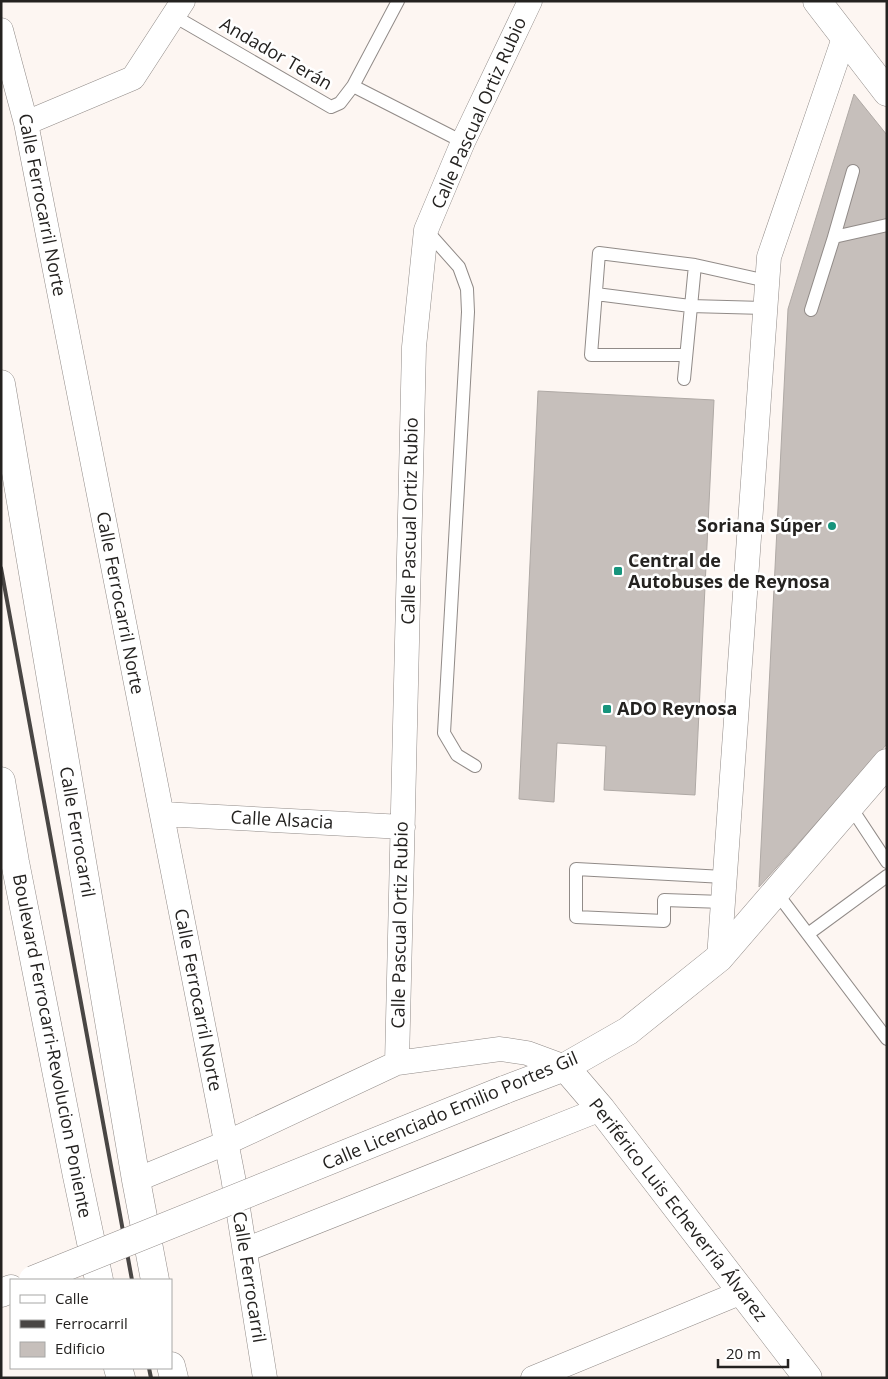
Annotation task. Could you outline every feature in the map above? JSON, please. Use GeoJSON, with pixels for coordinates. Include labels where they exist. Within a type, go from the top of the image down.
{"type":"FeatureCollection","features":[{"type":"Feature","properties":{"kind":"main road"},"geometry":{"type":"LineString","coordinates":[[817,1],[887,92]]}},
{"type":"Feature","properties":{"kind":"main road","name":"Calle Ferrocarril"},"geometry":{"type":"LineString","coordinates":[[1,384],[136,1180],[155,1279]]}},
{"type":"Feature","properties":{"kind":"main road","name":"Calle Licenciado Emilio Portes Gil"},"geometry":{"type":"LineString","coordinates":[[35,1279],[564,1067],[628,1031],[719,958],[850,806],[883,775]]}},
{"type":"Feature","properties":{"kind":"main road","name":"Boulevard Ferrocarri-Revolucion Poniente"},"geometry":{"type":"LineString","coordinates":[[1,781],[8,864],[99,1279]]}},
{"type":"Feature","properties":{"kind":"main road","name":"Periférico Luis Echeverría Álvarez"},"geometry":{"type":"LineString","coordinates":[[564,1067],[601,1109],[808,1378]]}},
{"type":"Feature","properties":{"kind":"street","name":"Calle Pascual Ortiz Rubio"},"geometry":{"type":"LineString","coordinates":[[397,1063],[414,347],[426,230],[463,142],[530,1]]}},
{"type":"Feature","properties":{"kind":"street"},"geometry":{"type":"LineString","coordinates":[[26,123],[133,78],[179,8]]}},
{"type":"Feature","properties":{"kind":"street","name":"Calle Ferrocarril Norte"},"geometry":{"type":"LineString","coordinates":[[1,30],[26,123],[233,1177]]}},
{"type":"Feature","properties":{"kind":"street"},"geometry":{"type":"LineString","coordinates":[[719,958],[769,257],[844,38]]}},
{"type":"Feature","properties":{"kind":"street","name":"Calle Alsacia"},"geometry":{"type":"LineString","coordinates":[[162,814],[403,826]]}},
{"type":"Feature","properties":{"kind":"street"},"geometry":{"type":"LineString","coordinates":[[136,1180],[226,1143],[397,1063],[500,1049],[527,1053],[564,1067]]}},
{"type":"Feature","properties":{"kind":"street"},"geometry":{"type":"LineString","coordinates":[[244,1250],[601,1109]]}},
{"type":"Feature","properties":{"kind":"street","name":"Calle Ferrocarril"},"geometry":{"type":"LineString","coordinates":[[233,1177],[265,1378]]}},
{"type":"Feature","properties":{"kind":"street"},"geometry":{"type":"LineString","coordinates":[[533,1378],[742,1292]]}},
{"type":"Feature","properties":{"kind":"lane"},"geometry":{"type":"LineString","coordinates":[[353,86],[398,1]]}},
{"type":"Feature","properties":{"kind":"lane","name":"Andador Terán"},"geometry":{"type":"LineString","coordinates":[[179,8],[331,106],[340,103],[353,86],[463,142]]}},
{"type":"Feature","properties":{"kind":"lane"},"geometry":{"type":"LineString","coordinates":[[811,310],[853,171]]}},
{"type":"Feature","properties":{"kind":"lane"},"geometry":{"type":"LineString","coordinates":[[834,237],[887,226]]}},
{"type":"Feature","properties":{"kind":"lane"},"geometry":{"type":"LineString","coordinates":[[426,230],[459,267],[467,289],[467,321],[444,733],[457,755],[475,766]]}},
{"type":"Feature","properties":{"kind":"lane"},"geometry":{"type":"LineString","coordinates":[[686,355],[591,355],[599,253],[695,265],[767,281]]}},
{"type":"Feature","properties":{"kind":"lane"},"geometry":{"type":"LineString","coordinates":[[684,379],[695,265]]}},
{"type":"Feature","properties":{"kind":"lane"},"geometry":{"type":"LineString","coordinates":[[596,294],[690,306],[766,308]]}},
{"type":"Feature","properties":{"kind":"lane"},"geometry":{"type":"LineString","coordinates":[[850,806],[887,862]]}},
{"type":"Feature","properties":{"kind":"lane"},"geometry":{"type":"LineString","coordinates":[[723,902],[664,900],[664,921],[576,917],[576,869],[724,877]]}},
{"type":"Feature","properties":{"kind":"lane"},"geometry":{"type":"LineString","coordinates":[[808,934],[887,876]]}},
{"type":"Feature","properties":{"kind":"lane"},"geometry":{"type":"LineString","coordinates":[[776,892],[887,1039]]}},
{"type":"Feature","properties":{"kind":"building","name":"Soriana Súper"},"geometry":{"type":"Polygon","coordinates":[[[854,94],[887,135],[887,744],[759,887],[788,309],[854,94]]]}},
{"type":"Feature","properties":{"kind":"building","name":"Central de Autobuses de Reynosa"},"geometry":{"type":"Polygon","coordinates":[[[538,391],[714,400],[695,795],[604,790],[606,746],[557,743],[554,802],[519,799],[538,391]]]}},
{"type":"Feature","properties":{"kind":"railway"},"geometry":{"type":"LineString","coordinates":[[1,568],[132,1279]]}},
{"type":"Feature","properties":{"kind":"railway"},"geometry":{"type":"LineString","coordinates":[[149,1369],[151,1378]]}},
{"type":"Feature","properties":{"kind":"place","name":"Soriana Súper"},"geometry":{"type":"Point","coordinates":[832,526]}},
{"type":"Feature","properties":{"kind":"place","name":"Central de Autobuses de Reynosa"},"geometry":{"type":"Point","coordinates":[618,571]}},
{"type":"Feature","properties":{"kind":"place","name":"ADO Reynosa"},"geometry":{"type":"Point","coordinates":[607,709]}}]}
